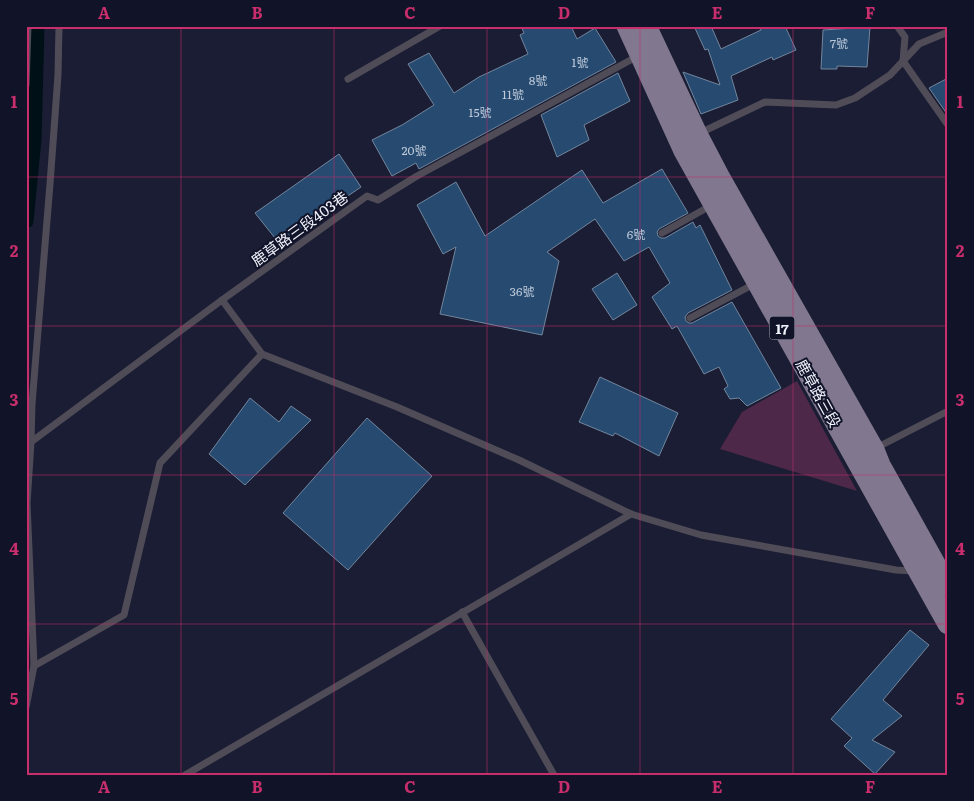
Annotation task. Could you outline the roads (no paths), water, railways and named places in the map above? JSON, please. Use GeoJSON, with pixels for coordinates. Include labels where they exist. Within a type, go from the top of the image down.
{"type":"FeatureCollection","features":[{"type":"Feature","properties":{"kind":"main road","name":"鹿草路三段"},"geometry":{"type":"LineString","coordinates":[[627,26],[648,50],[698,134],[722,201]]}},
{"type":"Feature","properties":{"kind":"main road","name":"鹿草路三段"},"geometry":{"type":"LineString","coordinates":[[646,26],[648,50],[684,151],[722,201],[766,279],[917,572],[948,624]]}},
{"type":"Feature","properties":{"kind":"main road","name":"鹿草路三段"},"geometry":{"type":"LineString","coordinates":[[766,279],[874,450],[880,465],[948,587]]}},
{"type":"Feature","properties":{"kind":"lane"},"geometry":{"type":"LineString","coordinates":[[26,85],[28,26]]}},
{"type":"Feature","properties":{"kind":"lane"},"geometry":{"type":"LineString","coordinates":[[26,708],[34,666],[27,503],[32,404],[57,85],[58,26]]}},
{"type":"Feature","properties":{"kind":"lane"},"geometry":{"type":"LineString","coordinates":[[348,79],[440,26]]}},
{"type":"Feature","properties":{"kind":"lane"},"geometry":{"type":"LineString","coordinates":[[897,26],[905,36],[903,61],[948,125]]}},
{"type":"Feature","properties":{"kind":"lane"},"geometry":{"type":"LineString","coordinates":[[698,134],[765,102],[836,105],[855,98],[890,75],[920,44],[948,32]]}},
{"type":"Feature","properties":{"kind":"lane","name":"鹿草路三段403巷"},"geometry":{"type":"LineString","coordinates":[[31,442],[222,300],[367,196],[378,200],[417,176],[648,50]]}},
{"type":"Feature","properties":{"kind":"lane"},"geometry":{"type":"LineString","coordinates":[[662,233],[722,201]]}},
{"type":"Feature","properties":{"kind":"lane"},"geometry":{"type":"LineString","coordinates":[[690,318],[766,279]]}},
{"type":"Feature","properties":{"kind":"lane"},"geometry":{"type":"LineString","coordinates":[[222,300],[262,354],[397,407],[519,460],[631,514],[701,536],[917,572]]}},
{"type":"Feature","properties":{"kind":"lane"},"geometry":{"type":"LineString","coordinates":[[34,666],[124,615],[160,463],[262,354]]}},
{"type":"Feature","properties":{"kind":"lane"},"geometry":{"type":"LineString","coordinates":[[874,450],[948,411]]}},
{"type":"Feature","properties":{"kind":"lane"},"geometry":{"type":"LineString","coordinates":[[185,775],[631,514]]}},
{"type":"Feature","properties":{"kind":"lane"},"geometry":{"type":"LineString","coordinates":[[462,612],[554,775]]}},
{"type":"Feature","properties":{"kind":"waterway"},"geometry":{"type":"LineString","coordinates":[[26,221],[34,139],[37,26]]}}]}
